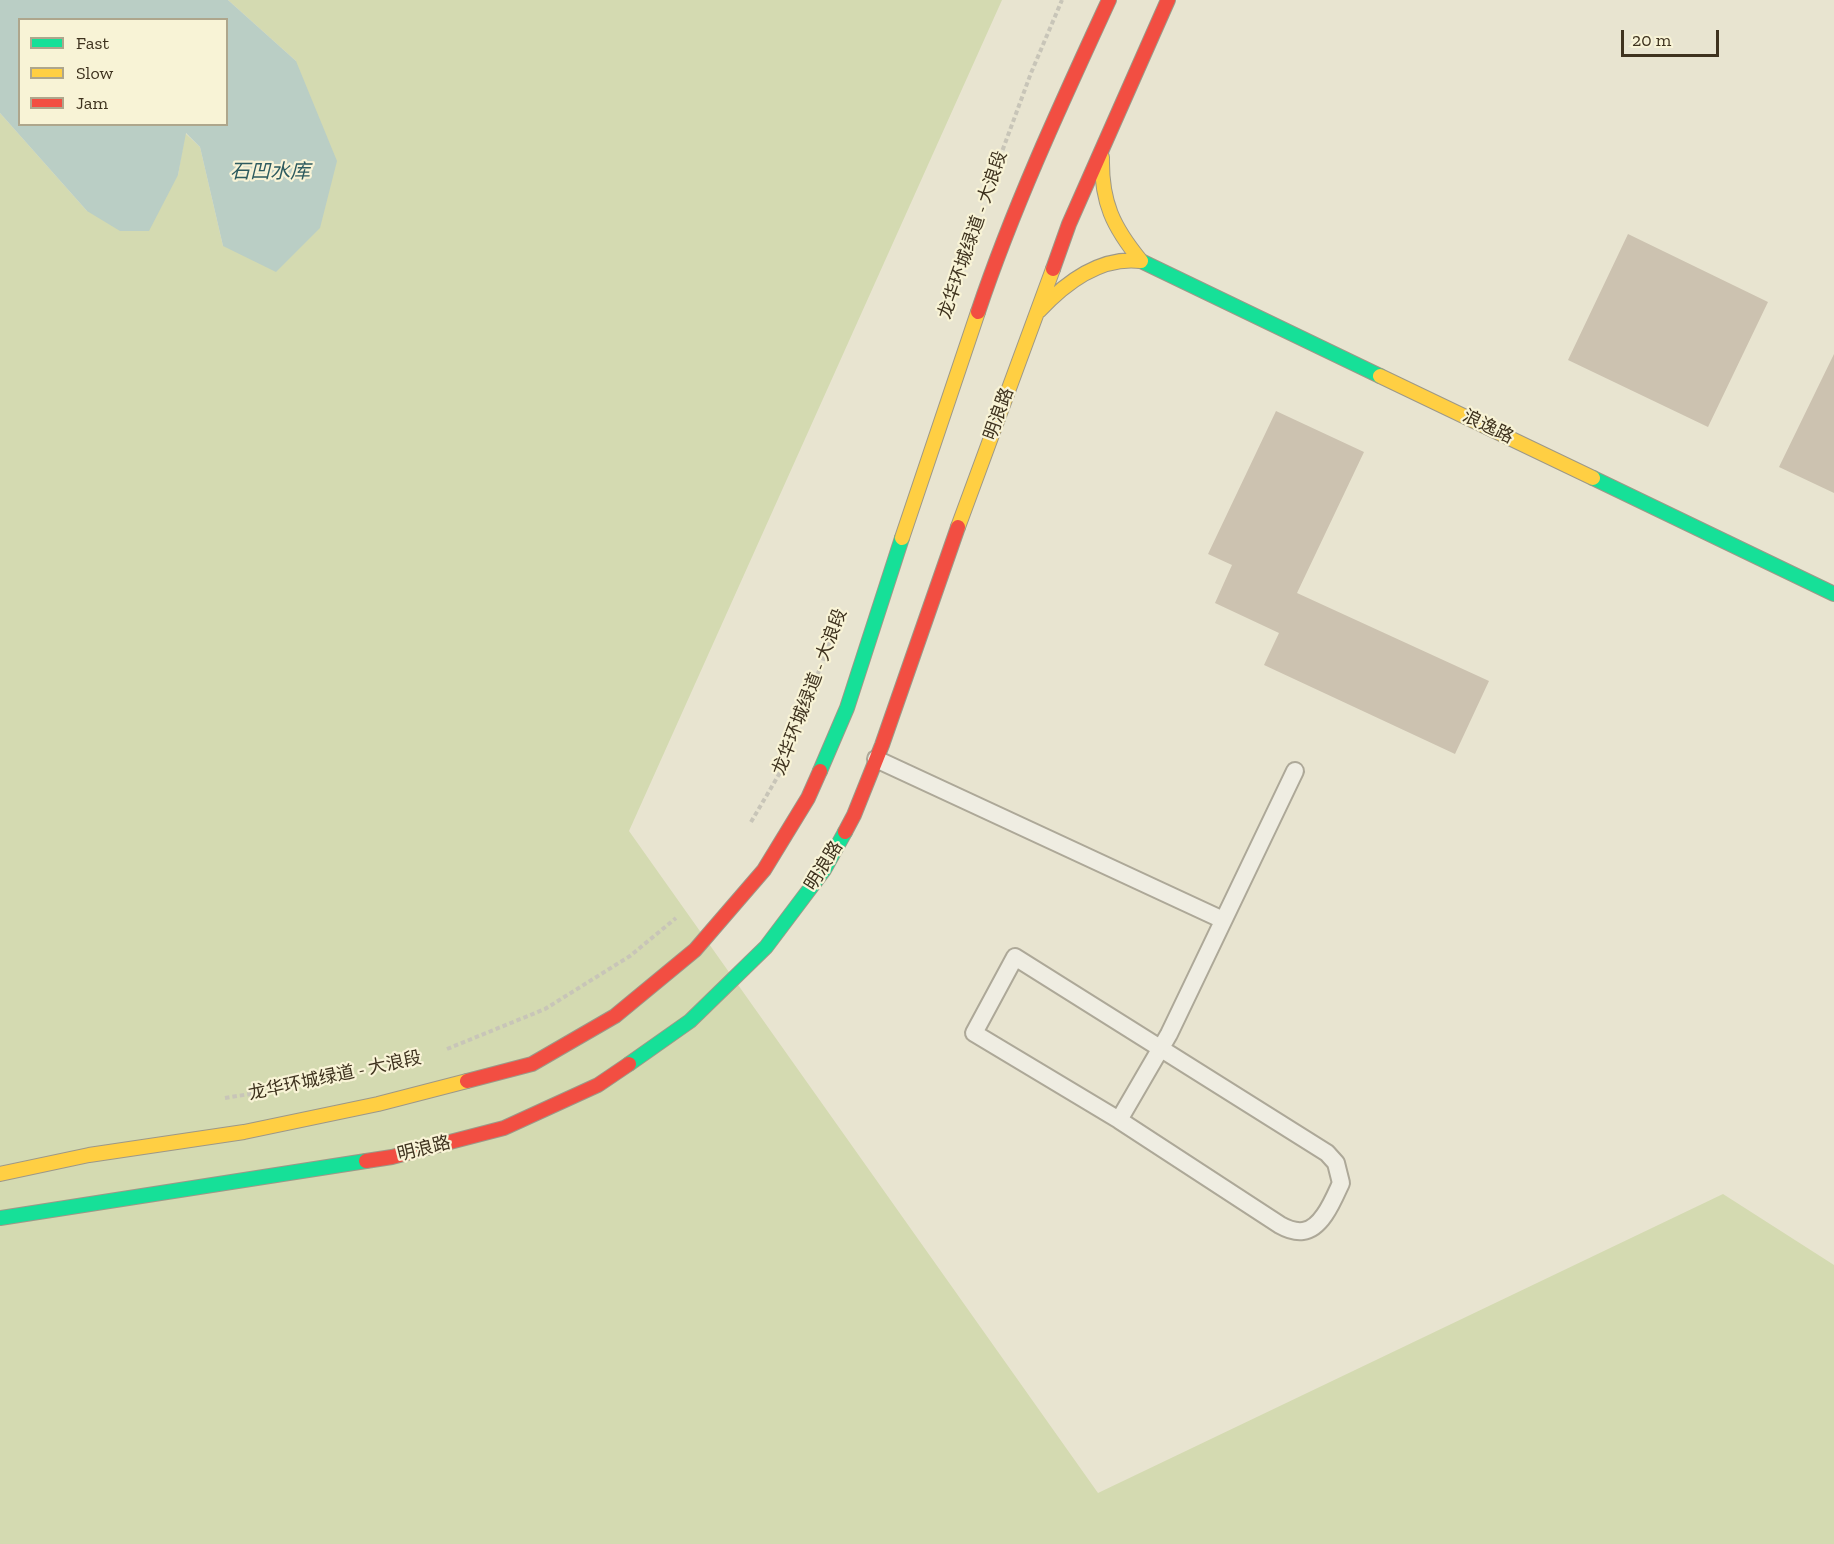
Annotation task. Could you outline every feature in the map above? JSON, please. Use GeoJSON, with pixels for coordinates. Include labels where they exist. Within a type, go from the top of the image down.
{"type":"FeatureCollection","features":[{"type":"Feature","properties":{"kind":"main road"},"geometry":{"type":"LineString","coordinates":[[0,1174],[89,1155],[137,1153],[220,1141],[378,1104],[532,1064],[615,1016],[695,950],[764,870],[808,798],[847,708],[996,258],[1064,97],[1109,0]]}},
{"type":"Feature","properties":{"kind":"main road","name":"明浪路"},"geometry":{"type":"LineString","coordinates":[[0,1218],[142,1192],[225,1184],[392,1157],[504,1128],[598,1084],[690,1021],[766,947],[824,870],[854,815],[1069,224],[1168,0]]}},
{"type":"Feature","properties":{"kind":"main road"},"geometry":{"type":"LineString","coordinates":[[1103,148],[1100,179],[1104,202],[1125,243],[1141,261]]}},
{"type":"Feature","properties":{"kind":"main road"},"geometry":{"type":"LineString","coordinates":[[1035,315],[1060,290],[1076,279],[1102,266],[1121,260],[1141,261]]}},
{"type":"Feature","properties":{"kind":"main road","name":"浪逸路"},"geometry":{"type":"LineString","coordinates":[[1141,261],[1834,594]]}},
{"type":"Feature","properties":{"kind":"main road"},"geometry":{"type":"LineString","coordinates":[[223,1165],[225,1184]]}},
{"type":"Feature","properties":{"kind":"lane"},"geometry":{"type":"LineString","coordinates":[[876,759],[1223,920]]}},
{"type":"Feature","properties":{"kind":"lane"},"geometry":{"type":"LineString","coordinates":[[1119,1120],[1162,1048],[1295,771]]}},
{"type":"Feature","properties":{"kind":"lane"},"geometry":{"type":"LineString","coordinates":[[1015,957],[1328,1153],[1336,1163],[1341,1183],[1315,1226],[1305,1231],[1293,1231],[1280,1225],[1119,1120],[974,1033],[1015,957]]}},
{"type":"Feature","properties":{"kind":"path","name":"龙华环城绿道 - 大浪段"},"geometry":{"type":"LineString","coordinates":[[997,165],[1030,73],[1062,0]]}},
{"type":"Feature","properties":{"kind":"path","name":"龙华环城绿道 - 大浪段"},"geometry":{"type":"LineString","coordinates":[[748,827],[782,768],[836,625]]}},
{"type":"Feature","properties":{"kind":"path","name":"龙华环城绿道 - 大浪段"},"geometry":{"type":"LineString","coordinates":[[441,1052],[545,1009],[630,956],[681,914]]}},
{"type":"Feature","properties":{"kind":"path","name":"龙华环城绿道 - 大浪段"},"geometry":{"type":"LineString","coordinates":[[220,1099],[267,1091]]}},
{"type":"Feature","properties":{"kind":"green space"},"geometry":{"type":"Polygon","coordinates":[[[228,0],[1002,0],[629,831],[1098,1493],[1723,1194],[1834,1265],[1834,1544],[0,1544],[0,113],[87,211],[178,175],[185,133],[200,147],[223,246],[296,61],[228,0]]]}},
{"type":"Feature","properties":{"kind":"water","name":"石凹水库"},"geometry":{"type":"Polygon","coordinates":[[[0,0],[228,0],[296,61],[337,161],[320,228],[276,272],[223,246],[200,147],[186,133],[178,175],[149,231],[120,231],[87,211],[0,113],[0,0]]]}},
{"type":"Feature","properties":{"kind":"building"},"geometry":{"type":"Polygon","coordinates":[[[1628,234],[1768,302],[1708,427],[1568,360],[1628,234]]]}},
{"type":"Feature","properties":{"kind":"building"},"geometry":{"type":"Polygon","coordinates":[[[1834,354],[1834,493],[1779,467],[1834,354]]]}},
{"type":"Feature","properties":{"kind":"building"},"geometry":{"type":"Polygon","coordinates":[[[1276,411],[1364,452],[1297,593],[1489,681],[1455,754],[1264,665],[1279,633],[1215,603],[1232,565],[1208,554],[1276,411]]]}},
{"type":"Feature","properties":{"kind":"traffic: fast"},"geometry":{"type":"LineString","coordinates":[[1141,261],[1380,376]]}},
{"type":"Feature","properties":{"kind":"traffic: fast"},"geometry":{"type":"LineString","coordinates":[[1593,478],[1834,594]]}},
{"type":"Feature","properties":{"kind":"traffic: fast"},"geometry":{"type":"LineString","coordinates":[[820,771],[847,708],[902,538]]}},
{"type":"Feature","properties":{"kind":"traffic: fast"},"geometry":{"type":"LineString","coordinates":[[629,1064],[690,1021],[766,947],[824,870],[845,832]]}},
{"type":"Feature","properties":{"kind":"traffic: fast"},"geometry":{"type":"LineString","coordinates":[[0,1218],[366,1161]]}},
{"type":"Feature","properties":{"kind":"traffic: slow"},"geometry":{"type":"LineString","coordinates":[[1102,157],[1104,187],[1111,213],[1123,237],[1141,261]]}},
{"type":"Feature","properties":{"kind":"traffic: slow"},"geometry":{"type":"LineString","coordinates":[[1039,311],[1072,282],[1098,267],[1126,261],[1141,261]]}},
{"type":"Feature","properties":{"kind":"traffic: slow"},"geometry":{"type":"LineString","coordinates":[[958,527],[1053,269]]}},
{"type":"Feature","properties":{"kind":"traffic: slow"},"geometry":{"type":"LineString","coordinates":[[902,538],[978,312]]}},
{"type":"Feature","properties":{"kind":"traffic: slow"},"geometry":{"type":"LineString","coordinates":[[1380,376],[1593,478]]}},
{"type":"Feature","properties":{"kind":"traffic: slow"},"geometry":{"type":"LineString","coordinates":[[0,1174],[89,1155],[244,1132],[378,1104],[467,1081]]}},
{"type":"Feature","properties":{"kind":"traffic: jam"},"geometry":{"type":"LineString","coordinates":[[978,312],[1023,193],[1109,0]]}},
{"type":"Feature","properties":{"kind":"traffic: jam"},"geometry":{"type":"LineString","coordinates":[[1053,269],[1069,224],[1168,0]]}},
{"type":"Feature","properties":{"kind":"traffic: jam"},"geometry":{"type":"LineString","coordinates":[[845,832],[882,745],[958,527]]}},
{"type":"Feature","properties":{"kind":"traffic: jam"},"geometry":{"type":"LineString","coordinates":[[467,1081],[532,1064],[615,1016],[695,950],[764,870],[808,798],[820,771]]}},
{"type":"Feature","properties":{"kind":"traffic: jam"},"geometry":{"type":"LineString","coordinates":[[366,1161],[392,1157],[504,1128],[598,1085],[629,1064]]}}]}
